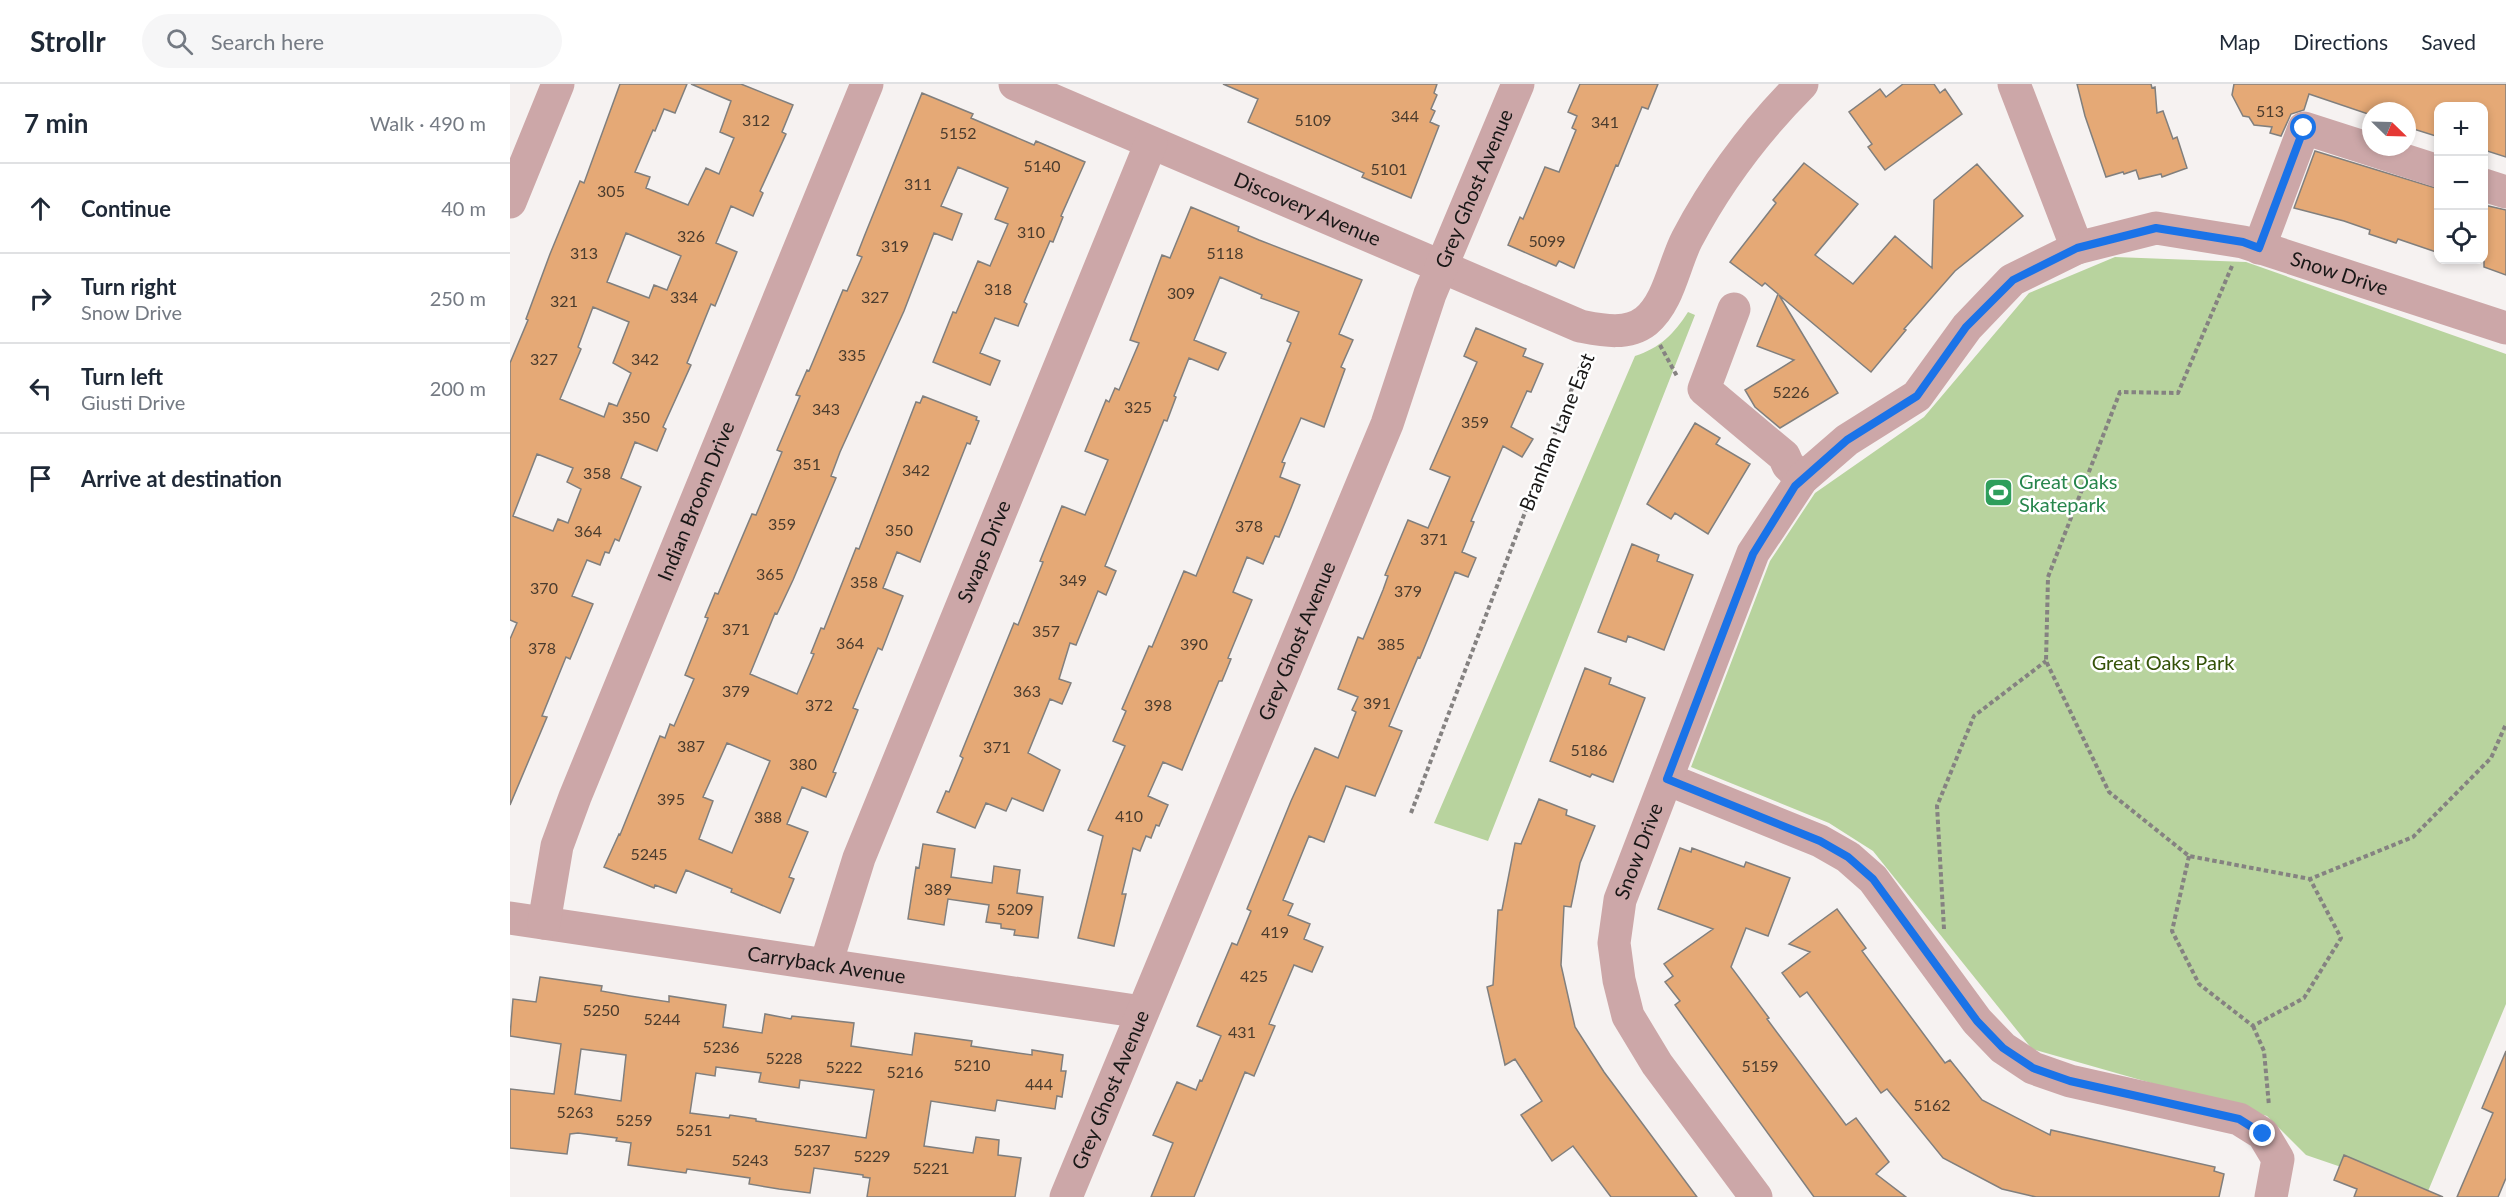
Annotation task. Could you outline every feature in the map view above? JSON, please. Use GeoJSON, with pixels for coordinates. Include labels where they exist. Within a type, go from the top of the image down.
{"type":"FeatureCollection","features":[{"type":"Feature","properties":{"kind":"street"},"geometry":{"type":"LineString","coordinates":[[510,202],[558,84]]}},
{"type":"Feature","properties":{"kind":"street","name":"Indian Broom Drive"},"geometry":{"type":"LineString","coordinates":[[544,923],[557,846],[575,797],[867,84]]}},
{"type":"Feature","properties":{"kind":"street","name":"Discovery Avenue"},"geometry":{"type":"LineString","coordinates":[[1015,84],[1580,326],[1600,330]]}},
{"type":"Feature","properties":{"kind":"street","name":"Grey Ghost Avenue"},"geometry":{"type":"LineString","coordinates":[[1066,1197],[1387,424],[1441,266],[1518,84]]}},
{"type":"Feature","properties":{"kind":"street","name":"Branham Lane East"},"geometry":{"type":"LineString","coordinates":[[1600,330],[1622,331],[1646,321],[1661,302],[1687,240],[1716,189],[1774,112],[1802,84]]}},
{"type":"Feature","properties":{"kind":"street"},"geometry":{"type":"LineString","coordinates":[[2014,84],[2077,248]]}},
{"type":"Feature","properties":{"kind":"street"},"geometry":{"type":"LineString","coordinates":[[2246,256],[2304,128],[2434,169]]}},
{"type":"Feature","properties":{"kind":"street","name":"Swaps Drive"},"geometry":{"type":"LineString","coordinates":[[826,964],[859,858],[1151,142]]}},
{"type":"Feature","properties":{"kind":"street"},"geometry":{"type":"LineString","coordinates":[[2488,186],[2506,192]]}},
{"type":"Feature","properties":{"kind":"street","name":"Snow Drive"},"geometry":{"type":"LineString","coordinates":[[1756,1197],[1657,1064],[1628,1016],[1618,980],[1614,943],[1620,900],[1753,554],[1802,479],[1847,440],[1917,396],[1966,327],[2013,280],[2077,248],[2156,228],[2243,242],[2246,256],[2506,328]]}},
{"type":"Feature","properties":{"kind":"street"},"geometry":{"type":"LineString","coordinates":[[1734,309],[1704,389],[1784,456],[1788,465],[1802,479]]}},
{"type":"Feature","properties":{"kind":"street"},"geometry":{"type":"LineString","coordinates":[[1667,779],[1820,841],[1848,857],[1873,879],[1977,1021],[2003,1048],[2033,1068],[2070,1081],[2239,1119],[2263,1134],[2278,1159],[2271,1197]]}},
{"type":"Feature","properties":{"kind":"street","name":"Carryback Avenue"},"geometry":{"type":"LineString","coordinates":[[510,918],[1142,1012]]}},
{"type":"Feature","properties":{"kind":"path"},"geometry":{"type":"LineString","coordinates":[[2246,256],[2178,393],[2120,392],[2048,577],[2046,661],[2109,792],[2189,856],[2310,879],[2413,837],[2491,758],[2506,724]]}},
{"type":"Feature","properties":{"kind":"path","name":"Branham Lane East"},"geometry":{"type":"LineString","coordinates":[[1411,813],[1585,355],[1600,330]]}},
{"type":"Feature","properties":{"kind":"path"},"geometry":{"type":"LineString","coordinates":[[1658,342],[1683,387]]}},
{"type":"Feature","properties":{"kind":"path"},"geometry":{"type":"LineString","coordinates":[[1945,936],[1936,807],[1974,716],[2046,661]]}},
{"type":"Feature","properties":{"kind":"path"},"geometry":{"type":"LineString","coordinates":[[2189,856],[2172,931],[2199,984],[2253,1026],[2264,1050],[2269,1109]]}},
{"type":"Feature","properties":{"kind":"path"},"geometry":{"type":"LineString","coordinates":[[2253,1026],[2304,998],[2342,938],[2310,879]]}},
{"type":"Feature","properties":{"kind":"green space","name":"Great Oaks Park"},"geometry":{"type":"Polygon","coordinates":[[[2115,257],[2246,262],[2506,354],[2506,1004],[2426,1196],[2306,1155],[2267,1116],[2032,1049],[1873,851],[1829,823],[1691,767],[1770,561],[1815,493],[1924,417],[2029,293],[2115,257]]]}},
{"type":"Feature","properties":{"kind":"green space"},"geometry":{"type":"Polygon","coordinates":[[[1688,312],[1695,315],[1488,841],[1434,823],[1635,356],[1652,349],[1666,339],[1688,312]]]}},
{"type":"Feature","properties":{"kind":"building"},"geometry":{"type":"Polygon","coordinates":[[[620,84],[687,84],[675,113],[664,109],[635,172],[650,177],[646,188],[688,205],[706,168],[719,174],[734,138],[720,132],[731,101],[691,84],[741,84],[793,105],[782,132],[786,134],[760,191],[763,193],[753,216],[731,206],[716,243],[737,252],[715,306],[711,304],[687,363],[691,365],[663,427],[666,429],[657,451],[635,442],[621,478],[641,487],[619,541],[615,539],[609,553],[605,552],[600,565],[587,560],[572,596],[593,604],[570,659],[566,657],[542,716],[547,717],[510,805],[510,639],[517,623],[510,620],[510,363],[580,181],[584,183],[620,84]],[[626,233],[607,282],[649,298],[654,285],[667,290],[681,256],[626,233]],[[593,307],[578,347],[581,349],[560,399],[604,417],[609,403],[617,406],[631,373],[613,363],[629,322],[593,307]],[[537,454],[513,516],[553,531],[558,519],[568,523],[581,489],[567,482],[573,468],[537,454]]]}},
{"type":"Feature","properties":{"kind":"building"},"geometry":{"type":"Polygon","coordinates":[[[1223,84],[1437,84],[1434,93],[1437,95],[1431,109],[1435,111],[1430,122],[1439,126],[1411,198],[1362,177],[1364,173],[1248,122],[1258,99],[1223,84]]]}},
{"type":"Feature","properties":{"kind":"building"},"geometry":{"type":"Polygon","coordinates":[[[1580,84],[1658,84],[1648,109],[1642,107],[1574,268],[1559,261],[1556,266],[1508,245],[1520,217],[1523,219],[1545,167],[1559,172],[1576,130],[1572,128],[1577,116],[1568,112],[1580,84]]]}},
{"type":"Feature","properties":{"kind":"building"},"geometry":{"type":"Polygon","coordinates":[[[1903,84],[1934,84],[1940,93],[1945,89],[1962,114],[1885,170],[1868,147],[1872,144],[1849,112],[1880,89],[1886,97],[1903,84]]]}},
{"type":"Feature","properties":{"kind":"building"},"geometry":{"type":"Polygon","coordinates":[[[2077,84],[2151,84],[2152,88],[2155,87],[2157,113],[2163,111],[2173,139],[2177,137],[2187,168],[2162,177],[2161,174],[2139,179],[2136,170],[2106,177],[2085,116],[2077,84]]]}},
{"type":"Feature","properties":{"kind":"building"},"geometry":{"type":"Polygon","coordinates":[[[2234,84],[2506,84],[2506,157],[2488,151],[2488,102],[2434,102],[2434,135],[2416,130],[2416,102],[2362,102],[2362,112],[2309,94],[2304,110],[2291,114],[2281,136],[2270,133],[2272,127],[2254,125],[2249,117],[2243,116],[2232,95],[2234,84]]]}},
{"type":"Feature","properties":{"kind":"building"},"geometry":{"type":"Polygon","coordinates":[[[922,93],[973,114],[971,118],[1034,145],[1036,141],[1085,162],[1061,216],[1063,217],[1053,242],[1050,241],[1024,302],[1027,304],[1018,326],[995,318],[980,353],[1000,361],[990,385],[933,362],[953,312],[956,313],[978,261],[990,266],[1008,224],[995,219],[1008,188],[958,167],[941,206],[962,214],[952,240],[934,233],[904,311],[840,452],[831,476],[836,478],[750,674],[797,694],[814,654],[811,653],[821,628],[824,629],[856,548],[859,549],[916,402],[920,403],[923,396],[977,417],[976,420],[979,421],[970,444],[967,443],[920,562],[897,552],[883,588],[903,596],[882,650],[878,648],[853,708],[858,710],[833,772],[836,773],[826,797],[802,787],[787,824],[808,832],[789,877],[794,879],[780,913],[731,892],[732,889],[686,870],[676,893],[655,885],[654,888],[604,867],[620,835],[660,736],[665,738],[670,724],[674,726],[694,679],[685,675],[708,618],[705,617],[715,593],[718,594],[752,514],[756,515],[782,452],[777,450],[800,396],[796,395],[807,370],[809,371],[843,290],[847,291],[862,257],[857,255],[922,93]],[[727,743],[703,797],[713,801],[699,839],[732,853],[770,761],[727,743]]]}},
{"type":"Feature","properties":{"kind":"building"},"geometry":{"type":"Polygon","coordinates":[[[2315,151],[2434,187],[2434,251],[2398,239],[2396,243],[2369,234],[2370,230],[2344,221],[2294,208],[2315,151]]]}},
{"type":"Feature","properties":{"kind":"building"},"geometry":{"type":"Polygon","coordinates":[[[1804,163],[1858,204],[1815,255],[1853,284],[1895,236],[1932,268],[1934,200],[1977,164],[2023,216],[1955,271],[1904,329],[1906,330],[1871,372],[1779,295],[1838,393],[1780,428],[1755,407],[1745,390],[1794,360],[1757,346],[1778,294],[1765,283],[1762,286],[1730,262],[1776,203],[1773,200],[1804,163]]]}},
{"type":"Feature","properties":{"kind":"building"},"geometry":{"type":"Polygon","coordinates":[[[2488,206],[2506,210],[2506,275],[2484,267],[2484,264],[2488,264],[2488,206]]]}},
{"type":"Feature","properties":{"kind":"building"},"geometry":{"type":"Polygon","coordinates":[[[1191,207],[1239,227],[1238,231],[1259,240],[1362,280],[1339,334],[1353,340],[1341,367],[1345,369],[1324,427],[1301,418],[1282,462],[1285,463],[1280,477],[1300,485],[1291,508],[1279,537],[1275,536],[1263,564],[1247,557],[1233,592],[1252,600],[1228,658],[1231,659],[1222,681],[1219,681],[1182,770],[1163,762],[1148,796],[1168,805],[1151,838],[1146,836],[1140,851],[1133,848],[1122,894],[1126,894],[1114,946],[1078,938],[1103,836],[1088,830],[1125,746],[1113,741],[1126,711],[1122,709],[1149,646],[1152,647],[1184,571],[1196,576],[1291,343],[1287,341],[1299,312],[1261,298],[1262,295],[1220,277],[1194,340],[1226,353],[1218,370],[1189,358],[1167,421],[1164,420],[1105,566],[1116,571],[1106,595],[1098,591],[1076,645],[1070,643],[1059,679],[1071,683],[1062,704],[1050,699],[1028,753],[1060,770],[1043,811],[1012,798],[1006,811],[986,803],[975,828],[937,812],[946,791],[949,792],[963,758],[960,756],[1014,623],[1018,625],[1062,506],[1085,515],[1108,460],[1085,451],[1106,400],[1109,402],[1115,388],[1119,390],[1139,343],[1130,340],[1162,255],[1170,258],[1191,207]]]}},
{"type":"Feature","properties":{"kind":"building"},"geometry":{"type":"Polygon","coordinates":[[[1476,328],[1526,349],[1523,356],[1543,364],[1531,392],[1527,391],[1511,427],[1533,439],[1522,457],[1503,446],[1471,521],[1474,522],[1462,552],[1476,558],[1468,577],[1455,572],[1420,658],[1418,657],[1389,726],[1402,731],[1375,796],[1346,786],[1324,842],[1309,836],[1283,900],[1293,904],[1288,915],[1310,924],[1304,939],[1323,947],[1312,972],[1294,965],[1269,1024],[1275,1026],[1254,1076],[1245,1072],[1194,1197],[1151,1197],[1173,1143],[1153,1135],[1177,1082],[1196,1090],[1221,1036],[1197,1026],[1232,943],[1237,945],[1251,911],[1247,909],[1291,801],[1315,748],[1338,758],[1356,712],[1352,710],[1358,697],[1338,689],[1358,637],[1363,639],[1388,576],[1385,575],[1408,520],[1428,528],[1450,477],[1430,469],[1477,362],[1464,356],[1476,328]]]}},
{"type":"Feature","properties":{"kind":"building"},"geometry":{"type":"Polygon","coordinates":[[[1695,423],[1720,438],[1716,444],[1750,464],[1708,534],[1675,513],[1671,519],[1647,504],[1695,423]]]}},
{"type":"Feature","properties":{"kind":"building"},"geometry":{"type":"Polygon","coordinates":[[[1632,544],[1659,555],[1657,561],[1693,575],[1664,650],[1628,636],[1626,642],[1598,632],[1632,544]]]}},
{"type":"Feature","properties":{"kind":"building"},"geometry":{"type":"Polygon","coordinates":[[[1585,668],[1611,678],[1609,684],[1645,698],[1613,782],[1592,774],[1590,777],[1550,761],[1585,668]]]}},
{"type":"Feature","properties":{"kind":"building"},"geometry":{"type":"Polygon","coordinates":[[[1539,799],[1567,810],[1566,815],[1595,826],[1580,863],[1571,907],[1564,906],[1561,965],[1575,1027],[1604,1072],[1697,1197],[1611,1197],[1573,1146],[1552,1161],[1521,1115],[1542,1101],[1515,1059],[1505,1065],[1487,987],[1493,985],[1498,910],[1502,910],[1515,843],[1521,844],[1539,799]]]}},
{"type":"Feature","properties":{"kind":"building"},"geometry":{"type":"Polygon","coordinates":[[[923,844],[955,849],[951,877],[992,883],[994,866],[1020,870],[1017,893],[1043,897],[1038,938],[1014,935],[1015,930],[1001,928],[1001,924],[986,922],[989,905],[948,899],[944,925],[908,919],[916,867],[919,868],[923,844]]]}},
{"type":"Feature","properties":{"kind":"building"},"geometry":{"type":"Polygon","coordinates":[[[1680,848],[1691,852],[1692,848],[1744,867],[1746,862],[1790,878],[1768,936],[1746,928],[1731,967],[1846,1125],[1856,1118],[1889,1162],[1876,1174],[1906,1197],[1814,1197],[1675,1005],[1680,1001],[1665,982],[1673,976],[1664,964],[1713,929],[1658,909],[1680,848]]]}},
{"type":"Feature","properties":{"kind":"building"},"geometry":{"type":"Polygon","coordinates":[[[1837,909],[1866,948],[1862,951],[1945,1063],[1950,1060],[1982,1100],[2050,1135],[2051,1130],[2215,1167],[2214,1171],[2224,1174],[2219,1197],[2036,1197],[2002,1189],[1943,1158],[1887,1089],[1881,1093],[1807,992],[1800,997],[1782,973],[1810,952],[1789,944],[1837,909]]]}},
{"type":"Feature","properties":{"kind":"building"},"geometry":{"type":"Polygon","coordinates":[[[540,977],[602,986],[601,991],[669,1002],[669,996],[726,1005],[723,1027],[762,1033],[765,1014],[791,1019],[792,1016],[854,1023],[851,1046],[912,1055],[915,1033],[972,1041],[971,1046],[1032,1055],[1032,1050],[1063,1055],[1061,1071],[1066,1071],[1062,1097],[1057,1096],[1055,1109],[997,1100],[995,1111],[931,1101],[924,1146],[973,1153],[976,1137],[999,1140],[998,1155],[1021,1158],[1015,1197],[867,1197],[870,1178],[814,1168],[810,1193],[779,1189],[749,1184],[750,1178],[687,1169],[686,1173],[628,1165],[631,1143],[616,1141],[617,1138],[578,1133],[570,1134],[567,1154],[510,1148],[510,1089],[554,1094],[561,1044],[510,1036],[513,999],[536,1002],[540,977]],[[581,1049],[575,1094],[621,1101],[626,1055],[581,1049]],[[716,1067],[715,1076],[696,1073],[690,1113],[729,1118],[730,1115],[866,1138],[874,1090],[800,1080],[799,1088],[759,1082],[761,1073],[716,1067]]]}},
{"type":"Feature","properties":{"kind":"building"},"geometry":{"type":"Polygon","coordinates":[[[2506,1051],[2506,1178],[2498,1197],[2457,1197],[2493,1113],[2482,1108],[2506,1051]]]}},
{"type":"Feature","properties":{"kind":"building"},"geometry":{"type":"Polygon","coordinates":[[[2344,1155],[2443,1197],[2354,1197],[2357,1189],[2334,1180],[2344,1155]]]}},
{"type":"Feature","properties":{"kind":"place","name":"Great Oaks Skatepark"},"geometry":{"type":"Point","coordinates":[1998,493]}},
{"type":"Feature","properties":{"kind":"route"},"geometry":{"type":"LineString","coordinates":[[2263,1134],[2239,1119],[2070,1081],[2033,1068],[2003,1048],[1977,1021],[1873,879],[1848,857],[1820,841],[1667,779],[1753,554],[1795,486],[1847,440],[1917,396],[1966,327],[2013,280],[2050,261],[2077,248],[2156,228],[2243,242],[2259,248],[2304,128]]}}]}
